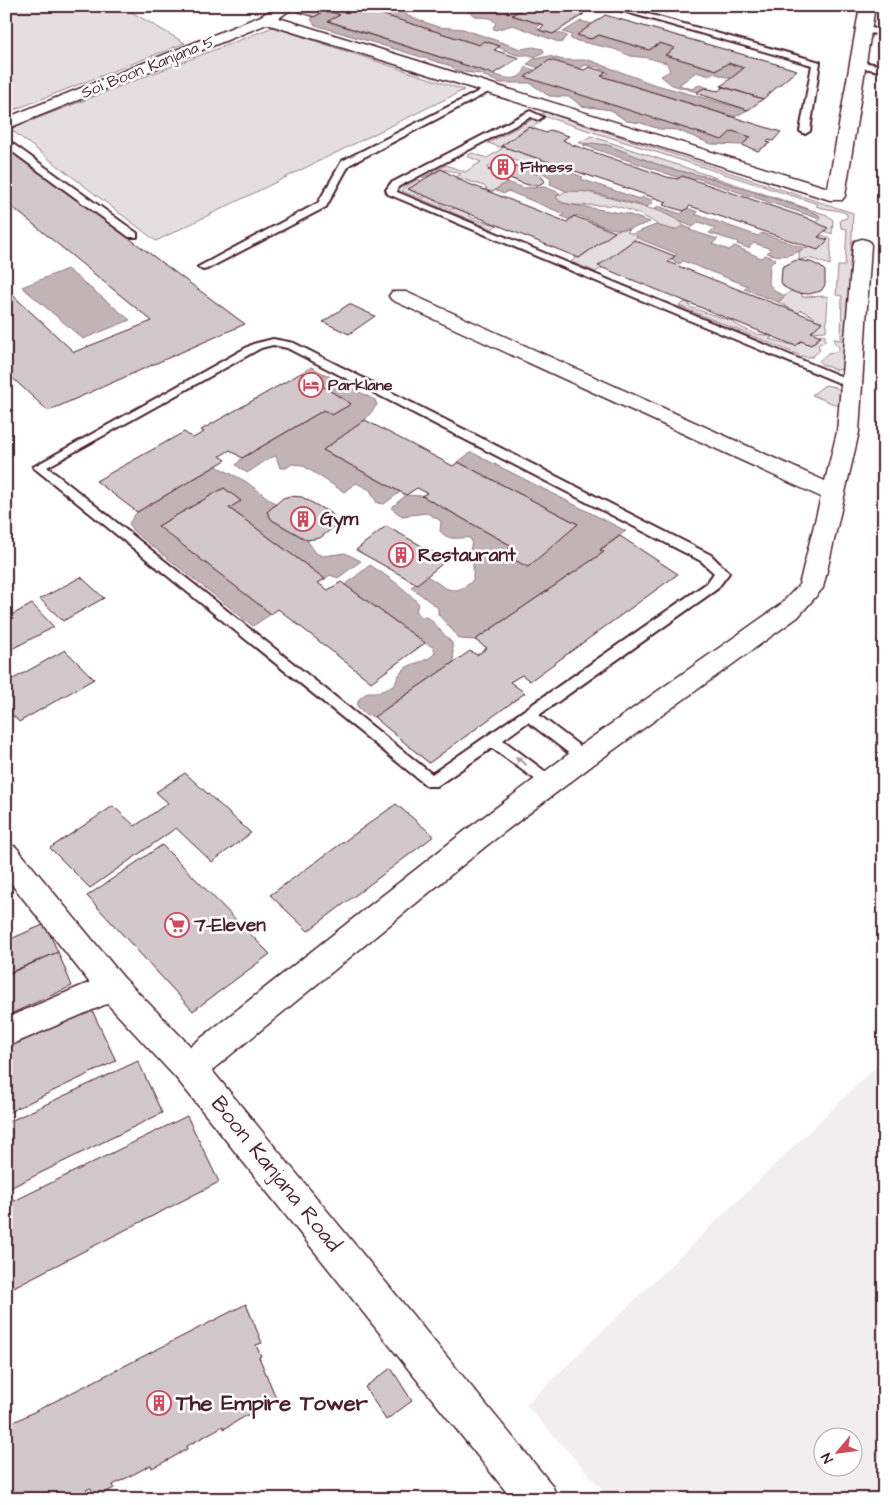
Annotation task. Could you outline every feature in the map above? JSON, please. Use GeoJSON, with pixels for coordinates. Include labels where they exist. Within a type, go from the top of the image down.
{"type":"FeatureCollection","features":[{"type":"Feature","properties":{"kind":"street","name":"Soi Boon Kanjana 5"},"geometry":{"type":"LineString","coordinates":[[6,124],[266,19],[288,6]]}},
{"type":"Feature","properties":{"kind":"street"},"geometry":{"type":"LineString","coordinates":[[266,19],[492,88],[538,112],[836,196],[868,6]]}},
{"type":"Feature","properties":{"kind":"street"},"geometry":{"type":"LineString","coordinates":[[189,1068],[476,838],[549,782],[789,611],[811,588],[848,432],[862,245]]}},
{"type":"Feature","properties":{"kind":"street"},"geometry":{"type":"LineString","coordinates":[[398,296],[833,494]]}},
{"type":"Feature","properties":{"kind":"street","name":"Boon Kanjana Road"},"geometry":{"type":"LineString","coordinates":[[6,855],[112,987],[189,1068],[319,1226],[538,1499]]}},
{"type":"Feature","properties":{"kind":"street"},"geometry":{"type":"LineString","coordinates":[[6,1033],[112,987]]}},
{"type":"Feature","properties":{"kind":"lane"},"geometry":{"type":"LineString","coordinates":[[609,6],[817,64],[805,131]]}},
{"type":"Feature","properties":{"kind":"lane"},"geometry":{"type":"LineString","coordinates":[[864,30],[884,33]]}},
{"type":"Feature","properties":{"kind":"lane"},"geometry":{"type":"LineString","coordinates":[[858,64],[884,69]]}},
{"type":"Feature","properties":{"kind":"lane"},"geometry":{"type":"LineString","coordinates":[[203,267],[322,205],[345,163],[492,88]]}},
{"type":"Feature","properties":{"kind":"lane"},"geometry":{"type":"LineString","coordinates":[[538,112],[394,185],[391,190],[393,194],[852,385]]}},
{"type":"Feature","properties":{"kind":"lane"},"geometry":{"type":"LineString","coordinates":[[6,142],[133,235]]}},
{"type":"Feature","properties":{"kind":"lane"},"geometry":{"type":"LineString","coordinates":[[274,342],[290,345],[689,549],[706,558],[722,573],[712,586],[492,740],[432,782],[39,467],[257,346],[274,342]]}},
{"type":"Feature","properties":{"kind":"lane"},"geometry":{"type":"LineString","coordinates":[[528,714],[584,757]]}},
{"type":"Feature","properties":{"kind":"lane"},"geometry":{"type":"LineString","coordinates":[[492,740],[549,782]]}},
{"type":"Feature","properties":{"kind":"shaded area"},"geometry":{"type":"Polygon","coordinates":[[[6,6],[121,6],[185,43],[6,113],[6,6]]]}},
{"type":"Feature","properties":{"kind":"shaded area"},"geometry":{"type":"Polygon","coordinates":[[[375,6],[385,6],[408,12],[406,14],[408,16],[438,27],[463,29],[521,49],[533,47],[543,49],[544,52],[534,57],[515,55],[484,41],[479,45],[373,12],[377,8],[375,6]]]}},
{"type":"Feature","properties":{"kind":"shaded area"},"geometry":{"type":"Polygon","coordinates":[[[458,6],[480,6],[497,11],[515,7],[522,9],[512,16],[541,24],[537,28],[545,33],[555,32],[567,36],[561,43],[513,25],[495,30],[493,28],[496,23],[490,18],[478,17],[458,6]]]}},
{"type":"Feature","properties":{"kind":"shaded area"},"geometry":{"type":"Polygon","coordinates":[[[326,10],[340,15],[329,22],[502,77],[516,78],[520,76],[526,67],[722,139],[732,131],[751,137],[742,145],[711,144],[677,130],[659,129],[641,123],[626,121],[611,110],[581,106],[570,97],[549,96],[530,83],[500,83],[480,74],[457,71],[451,66],[315,25],[311,19],[326,10]]]}},
{"type":"Feature","properties":{"kind":"shaded area"},"geometry":{"type":"Polygon","coordinates":[[[581,21],[592,24],[578,35],[591,39],[599,35],[649,50],[660,43],[675,48],[666,55],[717,70],[728,63],[744,68],[732,79],[713,73],[709,76],[696,72],[679,85],[692,89],[699,85],[709,88],[704,88],[697,92],[672,85],[661,76],[670,71],[667,63],[631,56],[614,49],[573,40],[570,38],[572,35],[563,32],[581,21]]]}},
{"type":"Feature","properties":{"kind":"shaded area"},"geometry":{"type":"Polygon","coordinates":[[[273,27],[464,90],[156,241],[10,129],[273,27]]]}},
{"type":"Feature","properties":{"kind":"shaded area"},"geometry":{"type":"Polygon","coordinates":[[[549,56],[563,60],[589,60],[653,84],[748,110],[734,117],[601,76],[609,73],[599,67],[585,65],[580,69],[539,68],[527,64],[534,59],[549,56]]]}},
{"type":"Feature","properties":{"kind":"shaded area"},"geometry":{"type":"Polygon","coordinates":[[[545,112],[853,213],[846,369],[836,370],[821,364],[819,361],[828,353],[839,351],[839,347],[834,342],[834,339],[841,340],[842,296],[836,295],[838,266],[845,266],[847,229],[841,228],[840,220],[847,218],[847,214],[816,206],[818,204],[540,115],[545,112]]]}},
{"type":"Feature","properties":{"kind":"shaded area"},"geometry":{"type":"Polygon","coordinates":[[[535,118],[542,121],[531,128],[528,127],[502,146],[547,163],[538,170],[514,160],[509,163],[497,160],[487,168],[495,173],[491,176],[507,182],[492,192],[485,189],[487,188],[484,186],[456,177],[461,174],[448,170],[440,170],[422,178],[446,165],[465,172],[481,162],[467,156],[472,153],[487,158],[503,148],[488,143],[535,118]]]}},
{"type":"Feature","properties":{"kind":"shaded area"},"geometry":{"type":"Polygon","coordinates":[[[591,136],[827,215],[833,220],[832,234],[815,224],[820,217],[806,209],[711,178],[667,168],[607,145],[579,143],[591,136]]]}},
{"type":"Feature","properties":{"kind":"shaded area"},"geometry":{"type":"Polygon","coordinates":[[[592,143],[607,145],[667,168],[711,178],[806,209],[819,215],[820,219],[696,178],[693,180],[680,178],[583,145],[592,143]]]}},
{"type":"Feature","properties":{"kind":"shaded area"},"geometry":{"type":"Polygon","coordinates":[[[546,164],[583,177],[581,179],[639,199],[643,197],[652,200],[652,203],[647,207],[591,192],[566,191],[550,184],[551,178],[538,170],[546,164]]]}},
{"type":"Feature","properties":{"kind":"shaded area"},"geometry":{"type":"Polygon","coordinates":[[[419,179],[421,181],[409,189],[423,198],[426,196],[450,209],[456,208],[482,222],[497,225],[492,229],[402,191],[403,188],[419,179]]]}},
{"type":"Feature","properties":{"kind":"shaded area"},"geometry":{"type":"Polygon","coordinates":[[[507,182],[524,188],[545,187],[560,193],[556,197],[561,203],[627,214],[650,222],[629,229],[613,229],[577,215],[570,220],[561,216],[564,214],[508,191],[504,194],[495,190],[507,182]]]}},
{"type":"Feature","properties":{"kind":"shaded area"},"geometry":{"type":"Polygon","coordinates":[[[579,190],[667,213],[679,220],[684,226],[680,230],[669,230],[656,225],[638,213],[621,207],[574,205],[560,201],[556,197],[566,191],[579,190]]]}},
{"type":"Feature","properties":{"kind":"shaded area"},"geometry":{"type":"Polygon","coordinates":[[[658,206],[681,214],[687,208],[698,212],[695,214],[758,236],[762,233],[804,248],[796,253],[782,256],[772,255],[767,253],[771,249],[754,243],[748,248],[737,244],[738,242],[709,233],[715,228],[699,222],[693,227],[654,209],[658,206]]]}},
{"type":"Feature","properties":{"kind":"shaded area"},"geometry":{"type":"Polygon","coordinates":[[[656,225],[674,230],[684,226],[691,229],[689,230],[718,239],[712,244],[729,250],[735,246],[761,258],[765,255],[776,259],[770,265],[769,284],[776,292],[785,296],[778,302],[744,289],[748,286],[683,261],[680,264],[671,260],[677,254],[637,238],[635,233],[656,225]]]}},
{"type":"Feature","properties":{"kind":"shaded area"},"geometry":{"type":"Polygon","coordinates":[[[617,230],[630,230],[627,232],[632,234],[635,233],[637,238],[599,266],[602,268],[596,272],[571,262],[617,230]]]}},
{"type":"Feature","properties":{"kind":"shaded area"},"geometry":{"type":"Polygon","coordinates":[[[821,235],[831,238],[830,265],[809,258],[799,260],[799,252],[804,247],[808,248],[821,235]]]}},
{"type":"Feature","properties":{"kind":"shaded area"},"geometry":{"type":"Polygon","coordinates":[[[67,269],[130,320],[83,339],[22,287],[67,269]]]}},
{"type":"Feature","properties":{"kind":"shaded area"},"geometry":{"type":"Polygon","coordinates":[[[791,291],[802,294],[802,297],[828,296],[826,331],[811,332],[821,322],[813,319],[814,317],[801,310],[798,313],[778,302],[791,291]]]}},
{"type":"Feature","properties":{"kind":"shaded area"},"geometry":{"type":"Polygon","coordinates":[[[685,302],[690,304],[689,306],[692,308],[735,322],[733,323],[753,333],[772,337],[769,339],[796,346],[801,341],[811,345],[821,337],[820,334],[825,335],[825,341],[818,345],[820,350],[812,357],[804,357],[679,306],[685,302]]]}},
{"type":"Feature","properties":{"kind":"shaded area"},"geometry":{"type":"Polygon","coordinates":[[[311,367],[375,400],[377,405],[365,420],[323,450],[400,492],[384,504],[377,503],[370,490],[356,483],[344,492],[302,465],[292,464],[286,468],[280,468],[276,456],[247,473],[236,465],[242,458],[324,410],[332,415],[351,404],[301,373],[311,367]]]}},
{"type":"Feature","properties":{"kind":"shaded area"},"geometry":{"type":"Polygon","coordinates":[[[825,385],[835,387],[843,393],[844,408],[812,395],[825,385]]]}},
{"type":"Feature","properties":{"kind":"shaded area"},"geometry":{"type":"Polygon","coordinates":[[[471,452],[626,531],[600,549],[604,552],[475,640],[460,639],[438,614],[438,608],[411,587],[427,576],[449,589],[460,589],[466,586],[473,580],[473,558],[470,550],[472,542],[470,538],[447,537],[440,531],[441,521],[427,513],[402,516],[391,508],[406,495],[422,496],[512,546],[504,553],[578,524],[458,462],[471,452]]]}},
{"type":"Feature","properties":{"kind":"shaded area"},"geometry":{"type":"Polygon","coordinates":[[[216,466],[245,481],[276,504],[267,512],[272,520],[307,540],[316,553],[323,556],[345,553],[361,561],[338,578],[330,575],[325,579],[229,508],[241,501],[224,488],[159,526],[271,614],[253,626],[132,530],[129,523],[137,512],[216,466]]]}},
{"type":"Feature","properties":{"kind":"shaded area"},"geometry":{"type":"Polygon","coordinates":[[[370,565],[414,598],[419,604],[416,610],[420,616],[429,618],[452,643],[454,662],[374,717],[365,714],[357,706],[359,699],[368,692],[379,692],[395,685],[398,676],[407,667],[430,658],[435,653],[433,647],[345,585],[370,565]]]}},
{"type":"Feature","properties":{"kind":"shaded area"},"geometry":{"type":"Polygon","coordinates":[[[884,1059],[884,1499],[611,1499],[526,1405],[884,1059]]]}},
{"type":"Feature","properties":{"kind":"building"},"geometry":{"type":"Polygon","coordinates":[[[309,6],[355,6],[479,45],[484,41],[500,46],[494,50],[519,58],[493,74],[328,21],[340,15],[326,10],[314,17],[298,12],[309,6]]]}},
{"type":"Feature","properties":{"kind":"building"},"geometry":{"type":"Polygon","coordinates":[[[480,6],[506,6],[497,11],[480,6]]]}},
{"type":"Feature","properties":{"kind":"building"},"geometry":{"type":"Polygon","coordinates":[[[512,6],[557,6],[584,14],[553,34],[539,30],[544,25],[512,15],[522,9],[512,6]]]}},
{"type":"Feature","properties":{"kind":"building"},"geometry":{"type":"Polygon","coordinates":[[[605,15],[797,70],[763,99],[721,86],[744,68],[728,63],[717,70],[665,55],[675,48],[660,43],[649,50],[599,35],[591,39],[577,35],[605,15]]]}},
{"type":"Feature","properties":{"kind":"building"},"geometry":{"type":"Polygon","coordinates":[[[550,60],[584,70],[589,67],[606,72],[601,76],[781,132],[773,141],[769,140],[767,142],[770,143],[758,151],[742,145],[751,137],[732,131],[722,140],[525,77],[550,60]]]}},
{"type":"Feature","properties":{"kind":"building"},"geometry":{"type":"Polygon","coordinates":[[[723,87],[763,99],[748,110],[696,93],[704,88],[718,91],[723,87]]]}},
{"type":"Feature","properties":{"kind":"building"},"geometry":{"type":"Polygon","coordinates":[[[529,127],[546,133],[550,130],[569,136],[563,140],[667,177],[678,179],[682,176],[807,218],[828,228],[818,237],[828,240],[818,250],[690,206],[684,211],[663,205],[667,202],[501,146],[529,127]]]}},
{"type":"Feature","properties":{"kind":"building"},"geometry":{"type":"Polygon","coordinates":[[[14,153],[245,324],[48,411],[6,372],[6,289],[74,352],[152,321],[6,202],[6,156],[14,153]]]}},
{"type":"Feature","properties":{"kind":"building","name":"Fitness"},"geometry":{"type":"Polygon","coordinates":[[[503,161],[516,166],[501,175],[488,170],[503,161]]]}},
{"type":"Feature","properties":{"kind":"building"},"geometry":{"type":"Polygon","coordinates":[[[516,166],[540,175],[545,181],[539,185],[528,185],[501,175],[516,166]]]}},
{"type":"Feature","properties":{"kind":"building"},"geometry":{"type":"Polygon","coordinates":[[[441,169],[464,182],[567,222],[574,216],[615,232],[579,258],[408,189],[441,169]]]}},
{"type":"Feature","properties":{"kind":"building"},"geometry":{"type":"Polygon","coordinates":[[[634,240],[675,256],[668,262],[822,322],[811,332],[821,336],[811,345],[801,341],[796,346],[598,266],[634,240]]]}},
{"type":"Feature","properties":{"kind":"building"},"geometry":{"type":"Polygon","coordinates":[[[796,260],[811,262],[825,271],[825,285],[821,291],[809,294],[796,293],[784,287],[781,282],[782,267],[796,260]]]}},
{"type":"Feature","properties":{"kind":"building"},"geometry":{"type":"Polygon","coordinates":[[[349,304],[375,316],[349,334],[323,322],[349,304]]]}},
{"type":"Feature","properties":{"kind":"building"},"geometry":{"type":"Polygon","coordinates":[[[301,373],[351,404],[332,415],[324,410],[242,458],[230,450],[220,456],[226,460],[137,512],[96,481],[184,432],[193,438],[204,432],[201,430],[301,373]]]}},
{"type":"Feature","properties":{"kind":"building"},"geometry":{"type":"Polygon","coordinates":[[[365,420],[453,466],[458,462],[578,524],[528,567],[503,554],[512,546],[422,496],[427,493],[417,488],[406,495],[323,450],[365,420]]]}},
{"type":"Feature","properties":{"kind":"building"},"geometry":{"type":"Polygon","coordinates":[[[224,488],[241,501],[229,508],[325,579],[318,583],[328,590],[341,582],[425,643],[371,682],[278,609],[271,614],[158,526],[224,488]]]}},
{"type":"Feature","properties":{"kind":"building","name":"Gym"},"geometry":{"type":"Polygon","coordinates":[[[290,496],[302,497],[332,514],[337,522],[335,526],[320,538],[307,540],[272,520],[267,512],[283,498],[290,496]]]}},
{"type":"Feature","properties":{"kind":"building","name":"Restaurant"},"geometry":{"type":"Polygon","coordinates":[[[386,526],[447,560],[417,584],[356,550],[386,526]]]}},
{"type":"Feature","properties":{"kind":"building"},"geometry":{"type":"Polygon","coordinates":[[[620,536],[678,574],[530,681],[522,675],[510,682],[525,693],[429,763],[374,717],[470,651],[477,655],[487,648],[475,640],[604,552],[600,550],[620,536]]]}},
{"type":"Feature","properties":{"kind":"building"},"geometry":{"type":"Polygon","coordinates":[[[81,577],[104,598],[63,621],[40,599],[81,577]]]}},
{"type":"Feature","properties":{"kind":"building"},"geometry":{"type":"Polygon","coordinates":[[[32,604],[54,627],[6,652],[6,618],[32,604]]]}},
{"type":"Feature","properties":{"kind":"building"},"geometry":{"type":"Polygon","coordinates":[[[65,650],[94,679],[19,722],[6,708],[6,683],[65,650]]]}},
{"type":"Feature","properties":{"kind":"building"},"geometry":{"type":"Polygon","coordinates":[[[185,773],[251,833],[212,862],[176,828],[90,888],[50,848],[113,806],[135,826],[168,803],[156,792],[185,773]]]}},
{"type":"Feature","properties":{"kind":"building"},"geometry":{"type":"Polygon","coordinates":[[[396,804],[434,836],[308,931],[270,895],[396,804]]]}},
{"type":"Feature","properties":{"kind":"building","name":"7-Eleven"},"geometry":{"type":"Polygon","coordinates":[[[162,845],[270,954],[193,1011],[87,896],[162,845]]]}},
{"type":"Feature","properties":{"kind":"building"},"geometry":{"type":"Polygon","coordinates":[[[45,924],[58,952],[6,974],[6,941],[45,924]]]}},
{"type":"Feature","properties":{"kind":"building"},"geometry":{"type":"Polygon","coordinates":[[[58,952],[72,986],[6,1016],[6,975],[58,952]]]}},
{"type":"Feature","properties":{"kind":"building"},"geometry":{"type":"Polygon","coordinates":[[[89,1004],[116,1061],[7,1113],[6,1042],[89,1004]]]}},
{"type":"Feature","properties":{"kind":"building"},"geometry":{"type":"Polygon","coordinates":[[[138,1061],[162,1113],[6,1190],[6,1123],[138,1061]]]}},
{"type":"Feature","properties":{"kind":"building"},"geometry":{"type":"Polygon","coordinates":[[[187,1116],[219,1182],[6,1291],[6,1205],[187,1116]]]}},
{"type":"Feature","properties":{"kind":"building","name":"The Empire Tower"},"geometry":{"type":"Polygon","coordinates":[[[246,1304],[262,1343],[256,1345],[261,1356],[259,1357],[276,1398],[224,1429],[223,1426],[187,1446],[187,1449],[170,1459],[152,1468],[151,1465],[113,1485],[114,1488],[95,1498],[91,1488],[86,1490],[89,1499],[6,1499],[6,1413],[10,1411],[14,1422],[246,1304]]]}},
{"type":"Feature","properties":{"kind":"building"},"geometry":{"type":"Polygon","coordinates":[[[391,1368],[412,1401],[386,1420],[365,1387],[391,1368]]]}},
{"type":"Feature","properties":{"kind":"place","name":"Fitness"},"geometry":{"type":"Point","coordinates":[503,167]}},
{"type":"Feature","properties":{"kind":"place","name":"Parklane"},"geometry":{"type":"Point","coordinates":[311,385]}},
{"type":"Feature","properties":{"kind":"place","name":"Gym"},"geometry":{"type":"Point","coordinates":[303,519]}},
{"type":"Feature","properties":{"kind":"place","name":"Restaurant"},"geometry":{"type":"Point","coordinates":[401,555]}},
{"type":"Feature","properties":{"kind":"place","name":"7-Eleven"},"geometry":{"type":"Point","coordinates":[177,925]}},
{"type":"Feature","properties":{"kind":"place","name":"The Empire Tower"},"geometry":{"type":"Point","coordinates":[159,1403]}}]}
